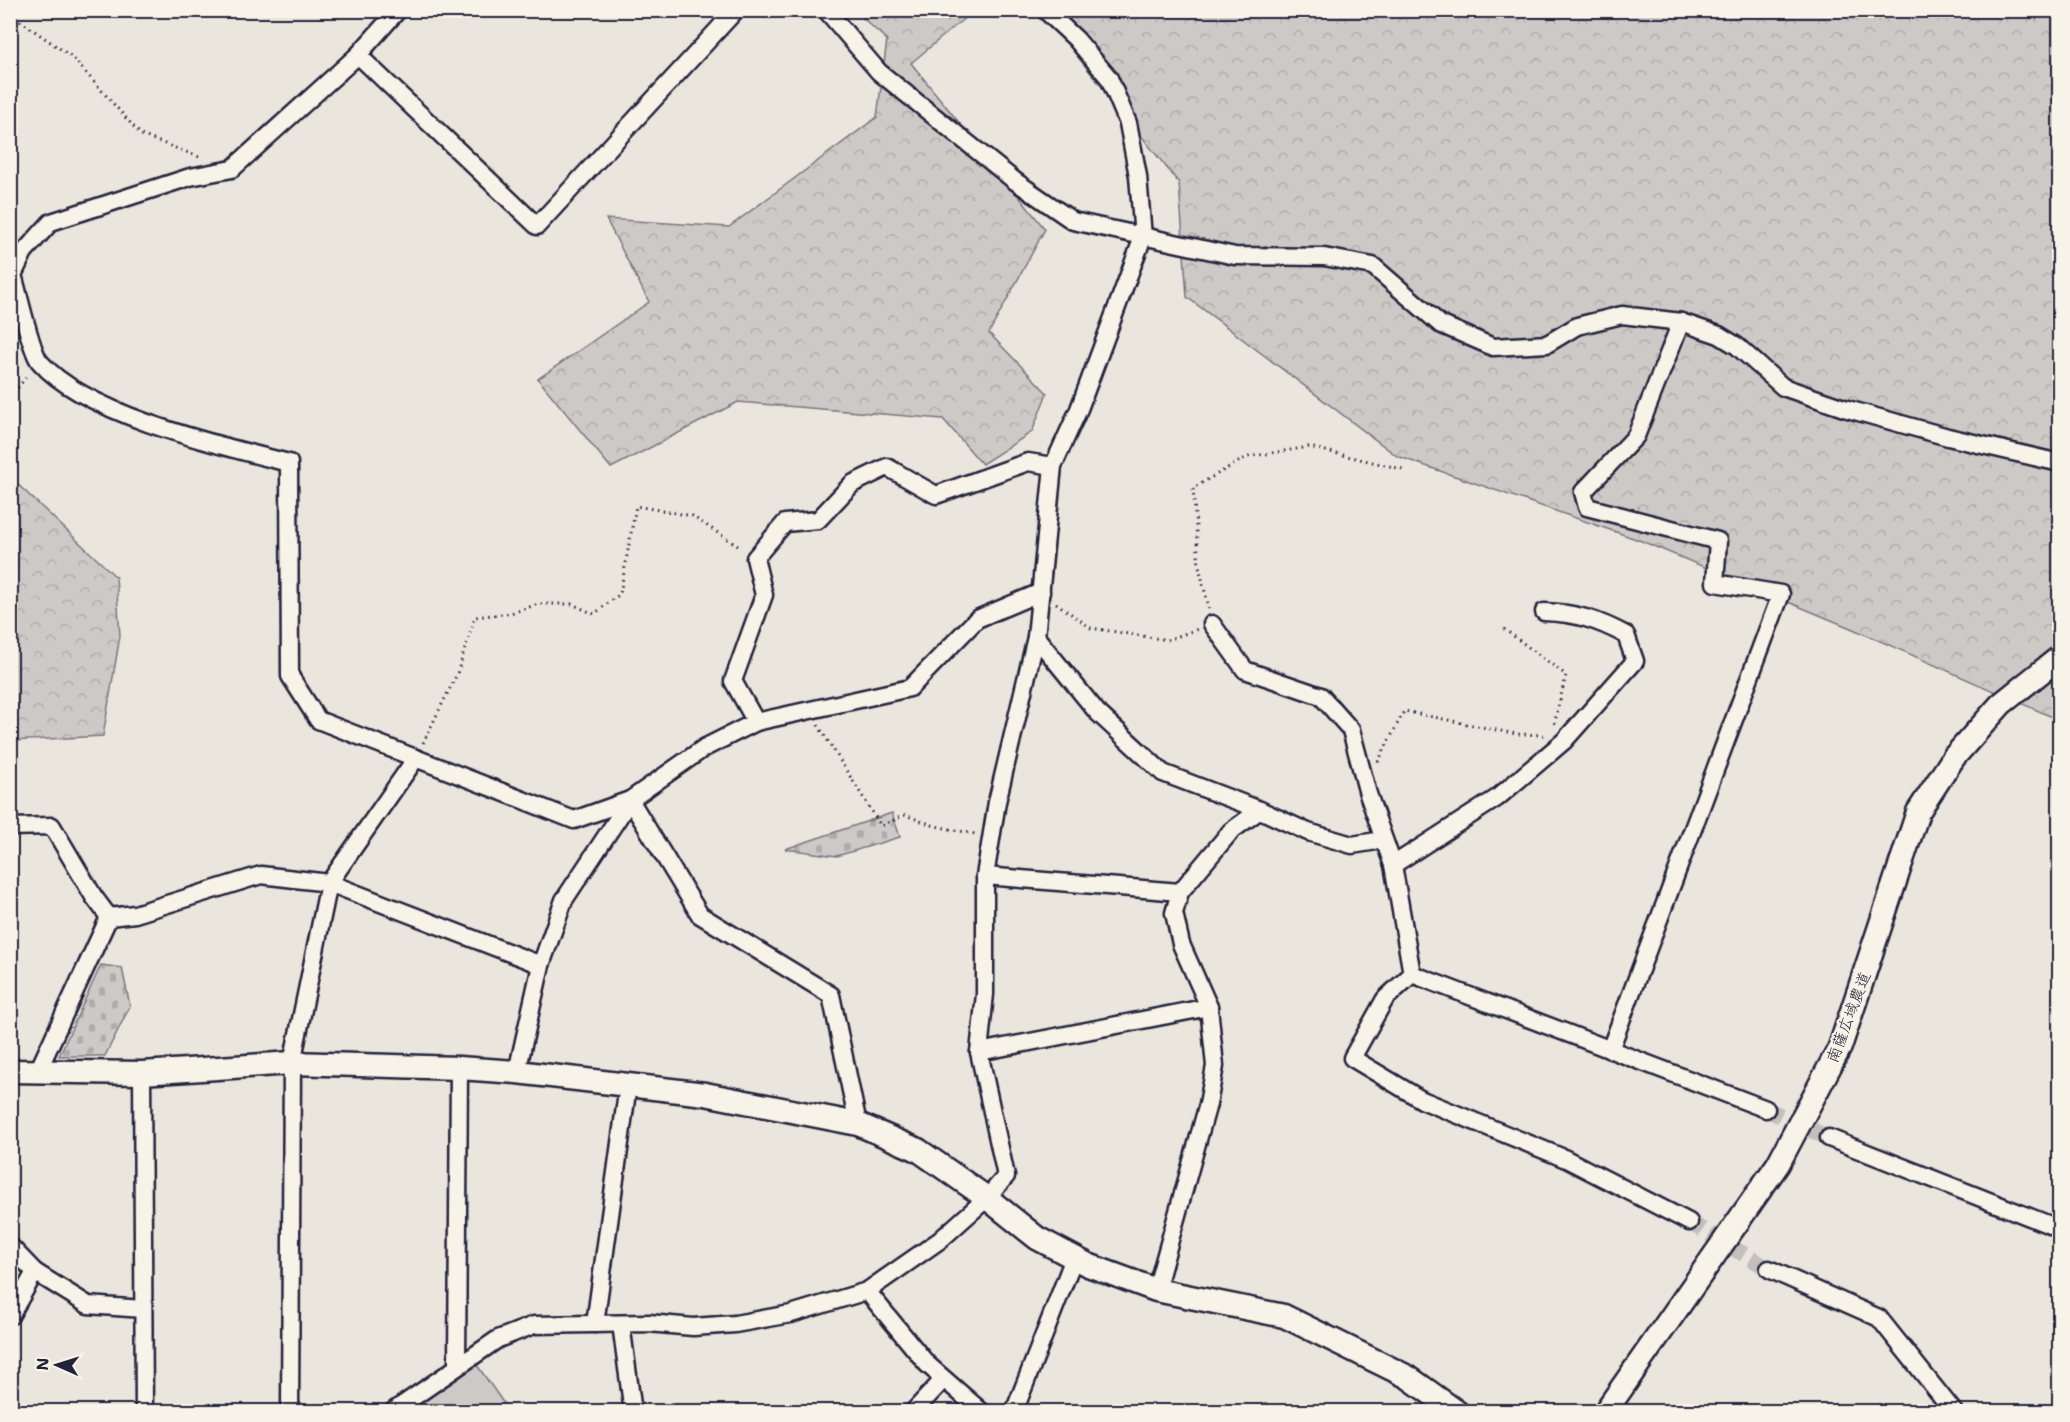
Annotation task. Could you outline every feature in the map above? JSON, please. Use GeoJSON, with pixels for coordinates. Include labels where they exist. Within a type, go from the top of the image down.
{"type":"FeatureCollection","features":[{"type":"Feature","properties":{"kind":"street"},"geometry":{"type":"LineString","coordinates":[[398,10],[357,55],[232,169],[190,177],[51,222],[24,252],[13,275],[39,361],[84,398],[206,442],[289,463],[290,676],[318,720],[574,820],[630,800],[704,748],[756,722],[910,688],[977,619],[1041,592]]}},
{"type":"Feature","properties":{"kind":"street"},"geometry":{"type":"LineString","coordinates":[[357,55],[537,225],[736,10]]}},
{"type":"Feature","properties":{"kind":"street"},"geometry":{"type":"LineString","coordinates":[[826,10],[879,72],[1015,181],[1073,221],[1235,255],[1324,257],[1373,266],[1440,324],[1493,347],[1547,344],[1577,326],[1622,315],[1681,322],[1728,340],[1783,387],[1844,408],[1948,437],[2060,462]]}},
{"type":"Feature","properties":{"kind":"street"},"geometry":{"type":"LineString","coordinates":[[392,1412],[498,1339],[534,1324],[693,1326],[735,1324],[791,1314],[867,1291],[940,1240],[987,1198],[1006,1176],[979,1052],[985,994],[985,876],[997,802],[1036,637],[1053,466],[1079,409],[1143,237],[1138,176],[1128,123],[1109,78],[1076,39],[1045,10]]}},
{"type":"Feature","properties":{"kind":"street"},"geometry":{"type":"LineString","coordinates":[[1610,1050],[1780,594],[1715,583],[1718,542],[1587,507],[1583,492],[1636,436],[1681,322]]}},
{"type":"Feature","properties":{"kind":"street"},"geometry":{"type":"LineString","coordinates":[[756,722],[733,681],[764,595],[755,558],[785,523],[818,520],[852,484],[887,467],[936,495],[1028,462],[1053,466]]}},
{"type":"Feature","properties":{"kind":"street"},"geometry":{"type":"LineString","coordinates":[[1393,865],[1497,798],[1564,741],[1635,661],[1626,635],[1598,620],[1571,613],[1544,612]]}},
{"type":"Feature","properties":{"kind":"street"},"geometry":{"type":"LineString","coordinates":[[1212,624],[1245,670],[1321,696],[1352,730],[1366,785],[1393,865],[1412,974]]}},
{"type":"Feature","properties":{"kind":"street"},"geometry":{"type":"LineString","coordinates":[[1036,637],[1097,712],[1163,773],[1260,810],[1308,832],[1353,844],[1383,840]]}},
{"type":"Feature","properties":{"kind":"street","name":"南薩広域農道"},"geometry":{"type":"LineString","coordinates":[[1605,1412],[1778,1164],[1840,1047],[1918,812],[1954,757],[2001,704],[2060,657]]}},
{"type":"Feature","properties":{"kind":"street"},"geometry":{"type":"LineString","coordinates":[[290,1412],[292,1063],[328,883],[416,758]]}},
{"type":"Feature","properties":{"kind":"street"},"geometry":{"type":"LineString","coordinates":[[517,1072],[541,965],[564,900],[630,800]]}},
{"type":"Feature","properties":{"kind":"street"},"geometry":{"type":"LineString","coordinates":[[630,800],[700,915],[831,995],[858,1124]]}},
{"type":"Feature","properties":{"kind":"street"},"geometry":{"type":"LineString","coordinates":[[1156,1290],[1208,1104],[1215,1066],[1209,1007],[1181,944],[1174,913],[1180,892],[1231,831],[1260,810]]}},
{"type":"Feature","properties":{"kind":"street"},"geometry":{"type":"LineString","coordinates":[[10,827],[52,826],[94,897],[110,917]]}},
{"type":"Feature","properties":{"kind":"street"},"geometry":{"type":"LineString","coordinates":[[110,917],[135,915],[261,874],[328,883],[541,965]]}},
{"type":"Feature","properties":{"kind":"street"},"geometry":{"type":"LineString","coordinates":[[985,876],[1180,892]]}},
{"type":"Feature","properties":{"kind":"street"},"geometry":{"type":"LineString","coordinates":[[38,1071],[110,917]]}},
{"type":"Feature","properties":{"kind":"street"},"geometry":{"type":"LineString","coordinates":[[1412,974],[1766,1109]]}},
{"type":"Feature","properties":{"kind":"street"},"geometry":{"type":"LineString","coordinates":[[1412,974],[1385,999],[1352,1058],[1422,1100],[1566,1159],[1689,1222]]}},
{"type":"Feature","properties":{"kind":"street"},"geometry":{"type":"LineString","coordinates":[[979,1052],[1209,1007]]}},
{"type":"Feature","properties":{"kind":"street"},"geometry":{"type":"LineString","coordinates":[[10,1071],[142,1073],[292,1063],[459,1068],[517,1072],[705,1095],[858,1124],[918,1150],[987,1198],[1037,1238],[1074,1258],[1156,1290],[1284,1316],[1408,1377],[1456,1412]]}},
{"type":"Feature","properties":{"kind":"street"},"geometry":{"type":"LineString","coordinates":[[457,1366],[459,1068]]}},
{"type":"Feature","properties":{"kind":"street"},"geometry":{"type":"LineString","coordinates":[[142,1073],[144,1412]]}},
{"type":"Feature","properties":{"kind":"street"},"geometry":{"type":"LineString","coordinates":[[594,1324],[628,1085]]}},
{"type":"Feature","properties":{"kind":"street"},"geometry":{"type":"LineString","coordinates":[[1829,1138],[2060,1229]]}},
{"type":"Feature","properties":{"kind":"street"},"geometry":{"type":"LineString","coordinates":[[10,1246],[34,1272],[88,1305],[143,1309]]}},
{"type":"Feature","properties":{"kind":"street"},"geometry":{"type":"LineString","coordinates":[[1014,1412],[1074,1258]]}},
{"type":"Feature","properties":{"kind":"street"},"geometry":{"type":"LineString","coordinates":[[1769,1269],[1879,1318],[1954,1412]]}},
{"type":"Feature","properties":{"kind":"street"},"geometry":{"type":"LineString","coordinates":[[10,1316],[34,1272]]}},
{"type":"Feature","properties":{"kind":"street"},"geometry":{"type":"LineString","coordinates":[[867,1291],[927,1364],[982,1412]]}},
{"type":"Feature","properties":{"kind":"street"},"geometry":{"type":"LineString","coordinates":[[621,1324],[633,1412]]}},
{"type":"Feature","properties":{"kind":"street"},"geometry":{"type":"LineString","coordinates":[[913,1412],[943,1380]]}},
{"type":"Feature","properties":{"kind":"path"},"geometry":{"type":"LineString","coordinates":[[10,14],[72,57],[141,135],[202,158]]}},
{"type":"Feature","properties":{"kind":"path"},"geometry":{"type":"LineString","coordinates":[[10,397],[39,361]]}},
{"type":"Feature","properties":{"kind":"path"},"geometry":{"type":"LineString","coordinates":[[1041,592],[1091,628],[1167,640],[1212,624],[1199,566],[1193,488],[1247,456],[1309,447],[1406,470]]}},
{"type":"Feature","properties":{"kind":"path"},"geometry":{"type":"LineString","coordinates":[[416,758],[457,674],[475,617],[511,613],[538,604],[572,604],[594,614],[620,594],[636,506],[692,516],[755,558]]}},
{"type":"Feature","properties":{"kind":"path"},"geometry":{"type":"LineString","coordinates":[[1366,785],[1404,711],[1516,734],[1552,735],[1566,675],[1504,629]]}},
{"type":"Feature","properties":{"kind":"path"},"geometry":{"type":"LineString","coordinates":[[808,711],[881,826],[905,815],[935,826],[991,837]]}},
{"type":"Feature","properties":{"kind":"green space"},"geometry":{"type":"Polygon","coordinates":[[[855,11],[973,11],[911,63],[1045,229],[989,333],[1047,393],[1032,432],[982,464],[943,419],[738,402],[611,468],[538,379],[649,302],[606,219],[729,227],[877,117],[887,40],[855,11]]]}},
{"type":"Feature","properties":{"kind":"green space"},"geometry":{"type":"Polygon","coordinates":[[[1041,11],[2059,11],[2059,720],[1853,629],[1639,540],[1397,456],[1187,297],[1179,183],[1041,11]]]}},
{"type":"Feature","properties":{"kind":"green space"},"geometry":{"type":"Polygon","coordinates":[[[11,478],[116,577],[120,636],[103,736],[11,741],[11,478]]]}},
{"type":"Feature","properties":{"kind":"green space"},"geometry":{"type":"Polygon","coordinates":[[[892,813],[900,837],[837,856],[785,849],[892,813]]]}},
{"type":"Feature","properties":{"kind":"green space"},"geometry":{"type":"Polygon","coordinates":[[[101,965],[122,968],[130,1006],[105,1056],[59,1056],[101,965]]]}},
{"type":"Feature","properties":{"kind":"green space"},"geometry":{"type":"Polygon","coordinates":[[[477,1365],[509,1411],[410,1411],[477,1365]]]}},
{"type":"Feature","properties":{"kind":"tunnel"},"geometry":{"type":"LineString","coordinates":[[1766,1109],[1829,1138]]}},
{"type":"Feature","properties":{"kind":"tunnel"},"geometry":{"type":"LineString","coordinates":[[1689,1222],[1769,1269]]}}]}
